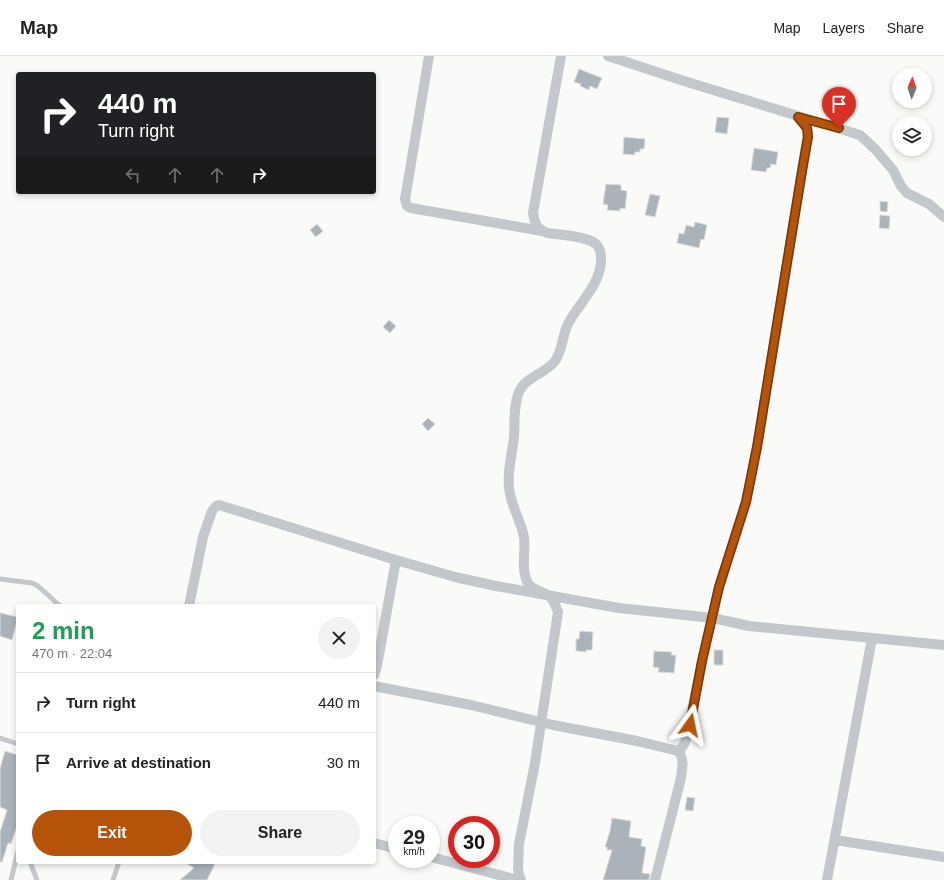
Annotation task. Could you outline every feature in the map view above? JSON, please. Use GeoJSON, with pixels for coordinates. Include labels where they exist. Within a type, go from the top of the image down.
{"type":"FeatureCollection","features":[{"type":"Feature","properties":{"kind":"street"},"geometry":{"type":"LineString","coordinates":[[429,56],[405,199],[407,206],[411,208],[591,241],[597,245],[601,252],[602,259],[594,284],[565,330],[559,354],[555,361],[524,385],[519,391],[516,401],[509,477],[512,506],[524,536],[524,572],[526,580],[531,587],[548,596],[556,604],[558,612],[533,778],[519,844],[518,868],[520,880],[440,859]]}},
{"type":"Feature","properties":{"kind":"street"},"geometry":{"type":"LineString","coordinates":[[542,231],[534,224],[533,213],[561,56]]}},
{"type":"Feature","properties":{"kind":"street"},"geometry":{"type":"LineString","coordinates":[[608,56],[624,58],[798,117],[828,124],[860,135],[875,149],[892,170],[901,186],[907,193],[929,204],[944,217]]}},
{"type":"Feature","properties":{"kind":"street"},"geometry":{"type":"LineString","coordinates":[[678,751],[685,744],[719,587],[746,502],[765,404],[793,221],[808,137],[807,128],[798,117]]}},
{"type":"Feature","properties":{"kind":"street"},"geometry":{"type":"LineString","coordinates":[[189,604],[204,537],[212,511],[218,505],[455,577],[548,596],[620,608],[713,618],[763,628],[944,645]]}},
{"type":"Feature","properties":{"kind":"street"},"geometry":{"type":"LineString","coordinates":[[376,669],[396,560]]}},
{"type":"Feature","properties":{"kind":"street"},"geometry":{"type":"LineString","coordinates":[[827,880],[872,638]]}},
{"type":"Feature","properties":{"kind":"street"},"geometry":{"type":"LineString","coordinates":[[376,686],[471,705],[678,751],[681,754],[683,762],[681,778],[655,880]]}},
{"type":"Feature","properties":{"kind":"street"},"geometry":{"type":"LineString","coordinates":[[835,840],[944,857]]}},
{"type":"Feature","properties":{"kind":"street"},"geometry":{"type":"LineString","coordinates":[[376,844],[388,847]]}},
{"type":"Feature","properties":{"kind":"lane"},"geometry":{"type":"LineString","coordinates":[[0,579],[38,586],[58,604]]}},
{"type":"Feature","properties":{"kind":"lane"},"geometry":{"type":"LineString","coordinates":[[0,738],[16,743]]}},
{"type":"Feature","properties":{"kind":"lane"},"geometry":{"type":"LineString","coordinates":[[11,880],[16,859]]}},
{"type":"Feature","properties":{"kind":"lane"},"geometry":{"type":"LineString","coordinates":[[31,864],[36,880]]}},
{"type":"Feature","properties":{"kind":"lane"},"geometry":{"type":"LineString","coordinates":[[113,880],[118,864]]}},
{"type":"Feature","properties":{"kind":"building"},"geometry":{"type":"Polygon","coordinates":[[[579,69],[602,78],[597,89],[590,86],[589,90],[580,86],[581,84],[574,82],[579,69]]]}},
{"type":"Feature","properties":{"kind":"building"},"geometry":{"type":"Polygon","coordinates":[[[717,117],[729,118],[727,134],[715,132],[717,117]]]}},
{"type":"Feature","properties":{"kind":"building"},"geometry":{"type":"Polygon","coordinates":[[[624,137],[645,139],[644,149],[640,149],[640,152],[635,152],[635,155],[623,154],[624,137]]]}},
{"type":"Feature","properties":{"kind":"building"},"geometry":{"type":"Polygon","coordinates":[[[754,148],[778,152],[776,165],[771,164],[770,168],[767,168],[766,172],[751,170],[754,148]]]}},
{"type":"Feature","properties":{"kind":"building"},"geometry":{"type":"Polygon","coordinates":[[[606,184],[621,185],[621,190],[627,191],[625,209],[620,208],[620,211],[607,210],[608,205],[603,204],[606,184]]]}},
{"type":"Feature","properties":{"kind":"building"},"geometry":{"type":"Polygon","coordinates":[[[650,194],[660,196],[655,217],[645,215],[650,194]]]}},
{"type":"Feature","properties":{"kind":"building"},"geometry":{"type":"Polygon","coordinates":[[[880,201],[888,202],[887,212],[880,211],[880,201]]]}},
{"type":"Feature","properties":{"kind":"building"},"geometry":{"type":"Polygon","coordinates":[[[880,215],[890,216],[889,229],[879,228],[880,215]]]}},
{"type":"Feature","properties":{"kind":"building"},"geometry":{"type":"Polygon","coordinates":[[[695,222],[707,225],[704,240],[701,239],[699,248],[677,243],[679,233],[684,234],[686,225],[694,227],[695,222]]]}},
{"type":"Feature","properties":{"kind":"building"},"geometry":{"type":"Polygon","coordinates":[[[317,224],[323,231],[316,237],[310,230],[317,224]]]}},
{"type":"Feature","properties":{"kind":"building"},"geometry":{"type":"Polygon","coordinates":[[[389,320],[396,326],[390,333],[383,327],[389,320]]]}},
{"type":"Feature","properties":{"kind":"building"},"geometry":{"type":"Polygon","coordinates":[[[428,418],[435,424],[428,431],[422,424],[428,418]]]}},
{"type":"Feature","properties":{"kind":"building"},"geometry":{"type":"Polygon","coordinates":[[[0,613],[16,617],[16,625],[12,640],[0,636],[0,613]]]}},
{"type":"Feature","properties":{"kind":"building"},"geometry":{"type":"Polygon","coordinates":[[[580,631],[593,632],[592,650],[586,650],[586,652],[576,651],[576,639],[579,639],[580,631]]]}},
{"type":"Feature","properties":{"kind":"building"},"geometry":{"type":"Polygon","coordinates":[[[714,650],[723,650],[723,665],[714,665],[714,650]]]}},
{"type":"Feature","properties":{"kind":"building"},"geometry":{"type":"Polygon","coordinates":[[[654,651],[672,652],[671,655],[676,655],[674,673],[658,672],[659,668],[653,667],[654,651]]]}},
{"type":"Feature","properties":{"kind":"building"},"geometry":{"type":"Polygon","coordinates":[[[5,751],[16,754],[16,829],[11,844],[8,843],[2,862],[0,862],[0,832],[7,810],[0,807],[0,769],[5,751]]]}},
{"type":"Feature","properties":{"kind":"building"},"geometry":{"type":"Polygon","coordinates":[[[687,797],[695,798],[693,811],[685,810],[687,797]]]}},
{"type":"Feature","properties":{"kind":"building"},"geometry":{"type":"Polygon","coordinates":[[[612,818],[631,821],[629,837],[642,839],[641,846],[646,847],[642,873],[650,874],[649,880],[603,880],[612,850],[607,850],[607,847],[605,847],[612,818]]]}},
{"type":"Feature","properties":{"kind":"building"},"geometry":{"type":"Polygon","coordinates":[[[187,864],[215,864],[207,880],[180,880],[194,868],[187,864]]]}},
{"type":"Feature","properties":{"kind":"route"},"geometry":{"type":"LineString","coordinates":[[690,725],[702,661],[719,587],[746,502],[765,404],[792,228],[808,137],[807,128],[798,117],[839,128]]}}]}
